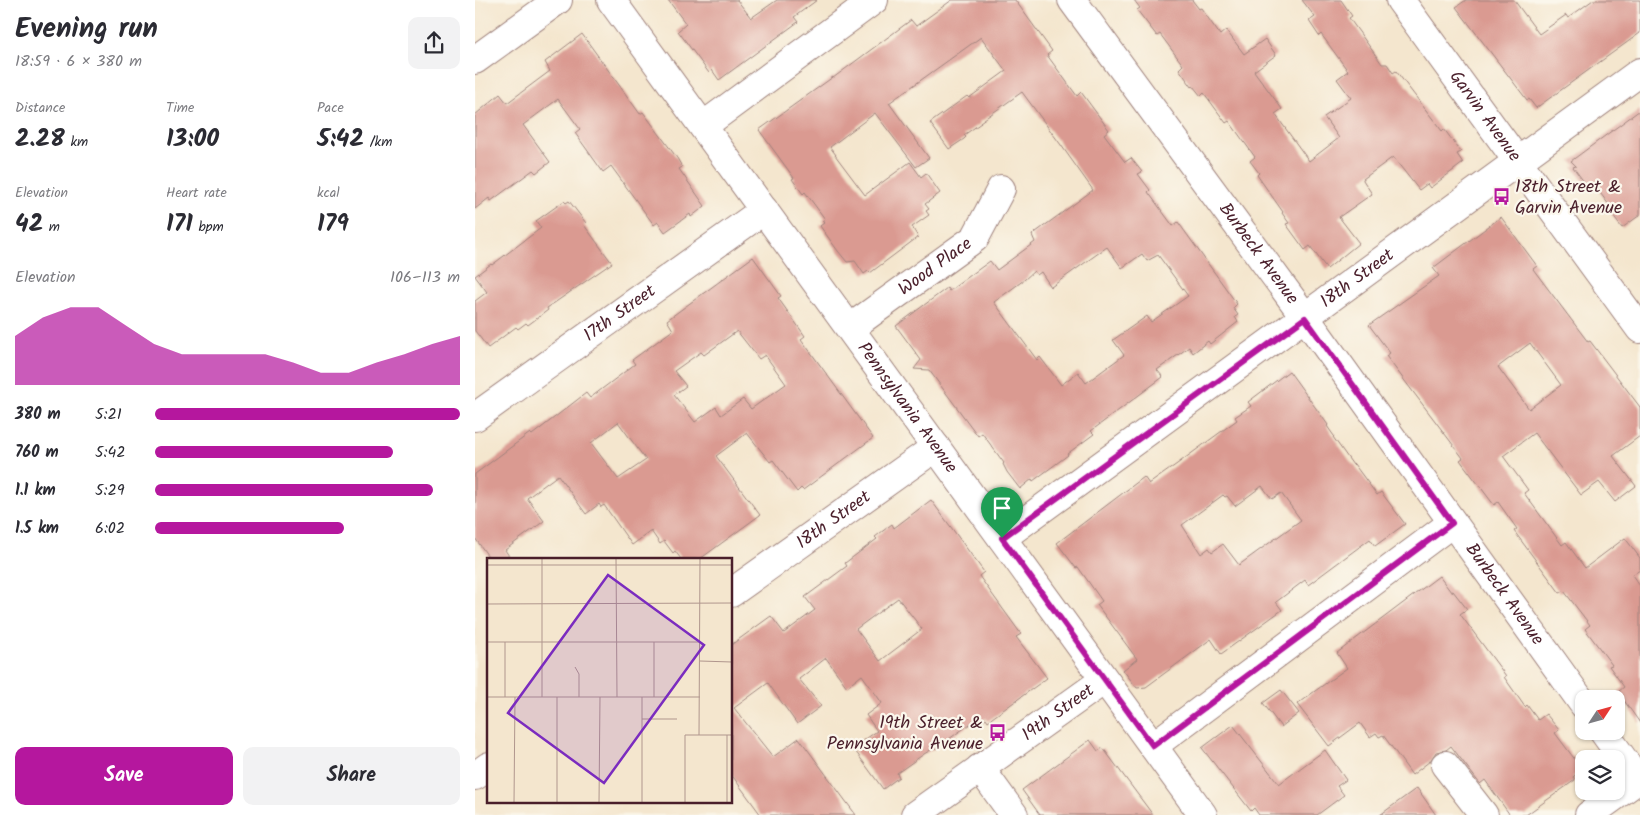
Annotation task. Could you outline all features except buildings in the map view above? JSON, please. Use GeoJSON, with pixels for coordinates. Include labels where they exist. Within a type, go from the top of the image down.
{"type":"FeatureCollection","features":[{"type":"Feature","properties":{"kind":"street"},"geometry":{"type":"LineString","coordinates":[[475,60],[558,0]]}},
{"type":"Feature","properties":{"kind":"street","name":"Pennsylvania Avenue"},"geometry":{"type":"LineString","coordinates":[[611,0],[1203,815]]}},
{"type":"Feature","properties":{"kind":"street"},"geometry":{"type":"LineString","coordinates":[[703,126],[874,0]]}},
{"type":"Feature","properties":{"kind":"street","name":"Burbeck Avenue"},"geometry":{"type":"LineString","coordinates":[[1072,0],[1305,318],[1575,693]]}},
{"type":"Feature","properties":{"kind":"street","name":"Garvin Avenue"},"geometry":{"type":"LineString","coordinates":[[1400,0],[1640,329]]}},
{"type":"Feature","properties":{"kind":"street","name":"18th Street"},"geometry":{"type":"LineString","coordinates":[[1002,538],[1640,72]]}},
{"type":"Feature","properties":{"kind":"street","name":"Wood Place"},"geometry":{"type":"LineString","coordinates":[[850,328],[975,238],[1001,189]]}},
{"type":"Feature","properties":{"kind":"street","name":"17th Street"},"geometry":{"type":"LineString","coordinates":[[475,417],[764,210]]}},
{"type":"Feature","properties":{"kind":"street","name":"18th Street"},"geometry":{"type":"LineString","coordinates":[[733,592],[936,446]]}},
{"type":"Feature","properties":{"kind":"street"},"geometry":{"type":"LineString","coordinates":[[1153,746],[1452,523]]}},
{"type":"Feature","properties":{"kind":"street","name":"19th Street"},"geometry":{"type":"LineString","coordinates":[[915,815],[1104,680]]}},
{"type":"Feature","properties":{"kind":"street"},"geometry":{"type":"LineString","coordinates":[[1589,815],[1639,779],[1610,740]]}},
{"type":"Feature","properties":{"kind":"street"},"geometry":{"type":"LineString","coordinates":[[1445,765],[1483,815]]}},
{"type":"Feature","properties":{"kind":"street"},"geometry":{"type":"LineString","coordinates":[[475,776],[487,767]]}},
{"type":"Feature","properties":{"kind":"street"},"geometry":{"type":"LineString","coordinates":[[980,768],[1014,815]]}},
{"type":"Feature","properties":{"kind":"place","name":"18th Street & Garvin Avenue"},"geometry":{"type":"Point","coordinates":[1501,197]}},
{"type":"Feature","properties":{"kind":"place","name":"19th Street & Pennsylvania Avenue"},"geometry":{"type":"Point","coordinates":[997,733]}},
{"type":"Feature","properties":{"kind":"route"},"geometry":{"type":"LineString","coordinates":[[1305,318],[1452,523],[1153,746],[1002,538],[1305,318]]}}]}
